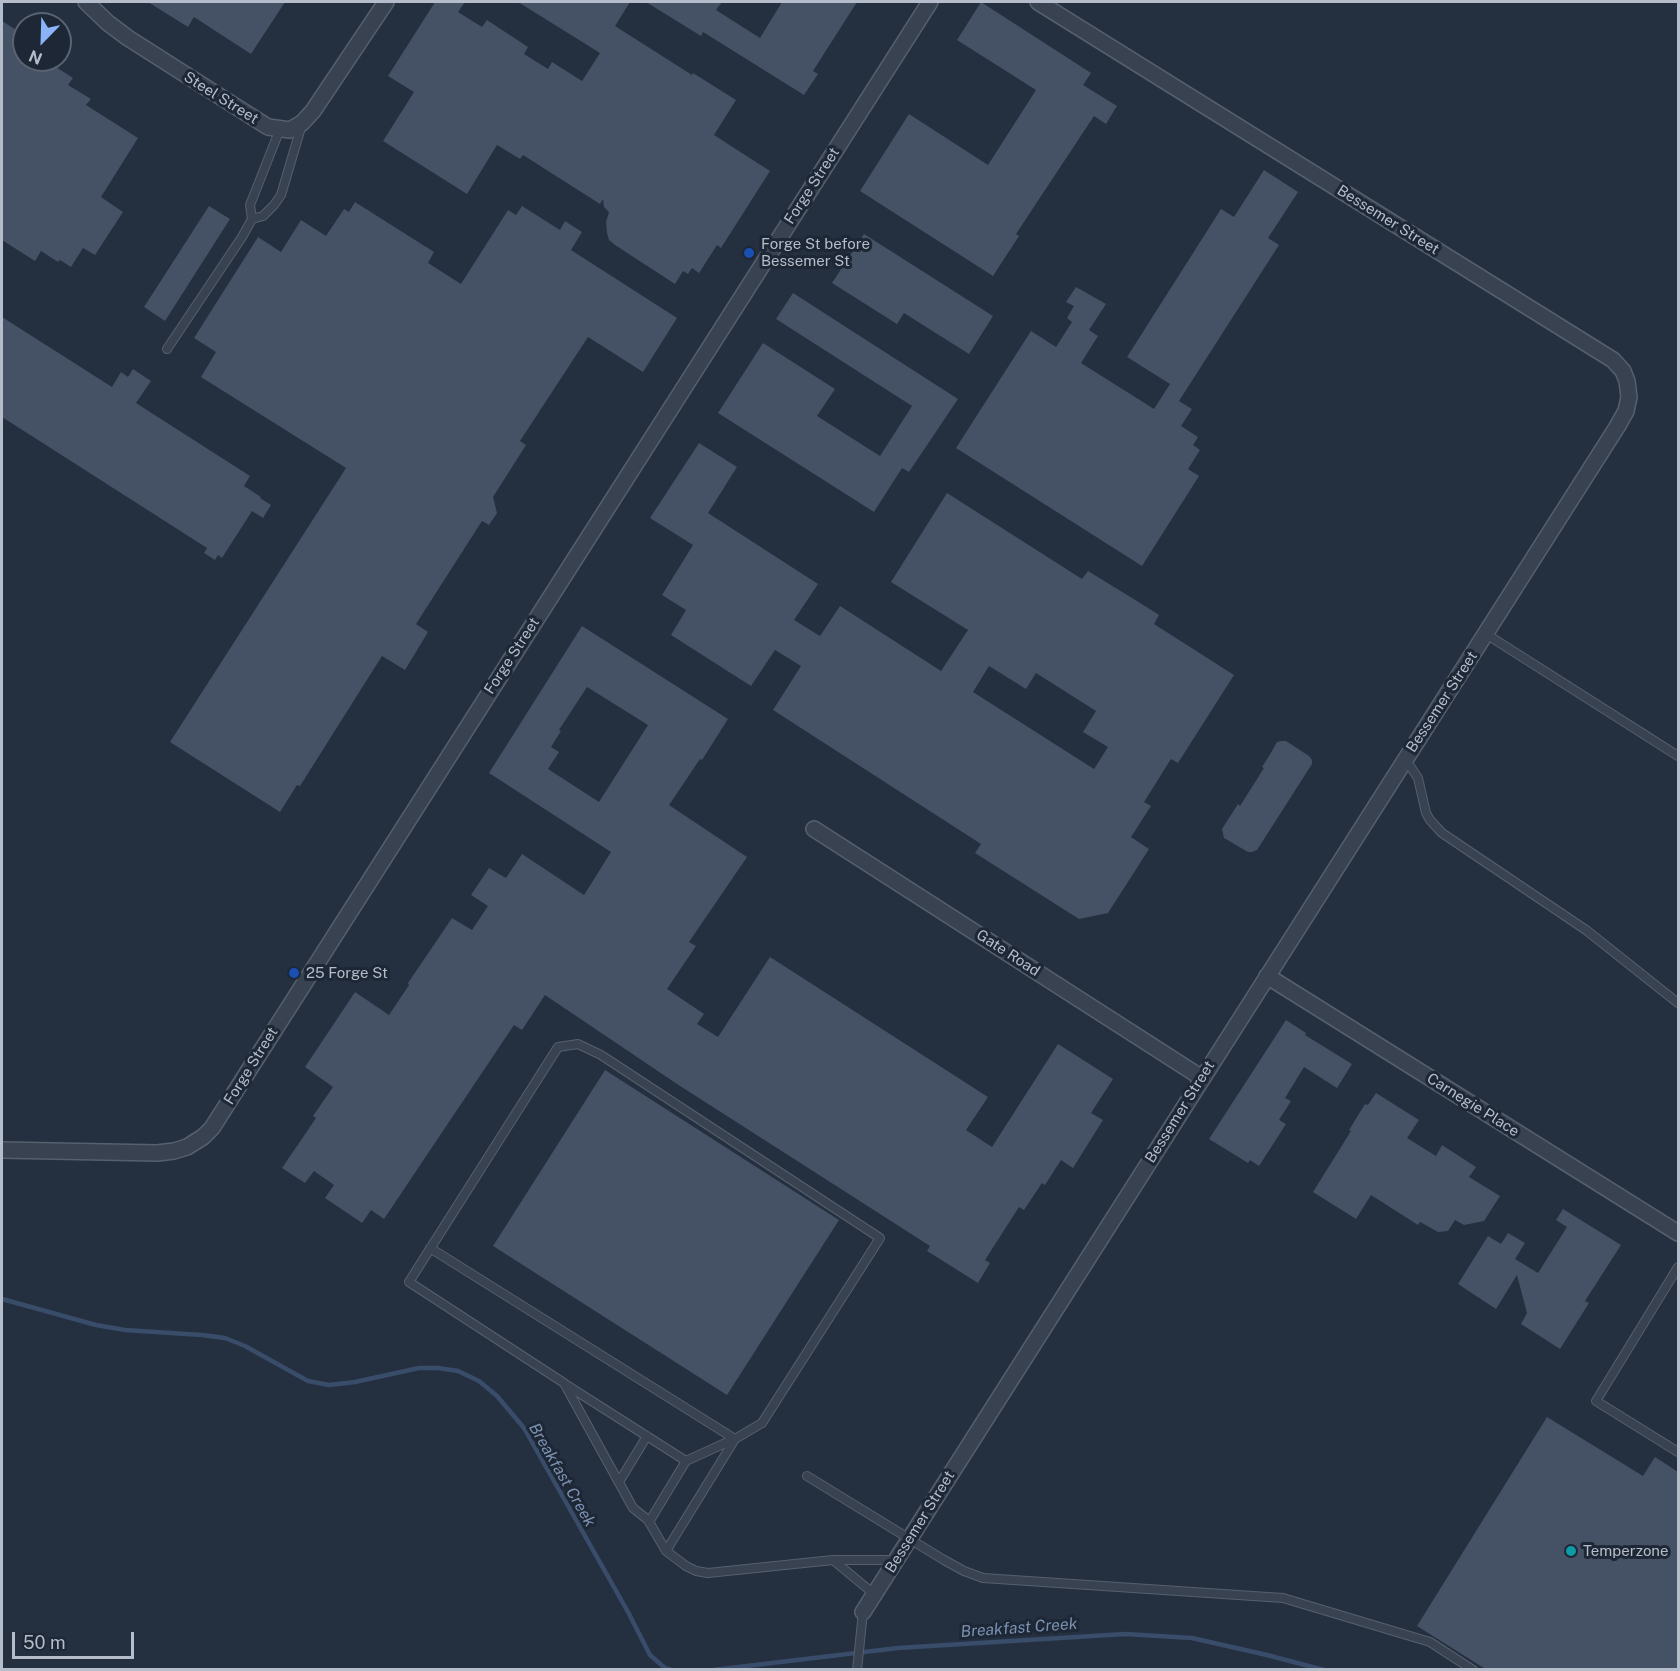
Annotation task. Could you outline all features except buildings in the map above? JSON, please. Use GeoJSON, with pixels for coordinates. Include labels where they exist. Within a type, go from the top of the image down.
{"type":"FeatureCollection","features":[{"type":"Feature","properties":{"kind":"street","name":"Steel Street"},"geometry":{"type":"LineString","coordinates":[[86,2],[128,38],[268,127],[280,129]]}},
{"type":"Feature","properties":{"kind":"street"},"geometry":{"type":"LineString","coordinates":[[280,129],[290,130],[302,123],[313,111],[386,2]]}},
{"type":"Feature","properties":{"kind":"street","name":"Forge Street"},"geometry":{"type":"LineString","coordinates":[[2,1150],[165,1152],[187,1147],[204,1137],[212,1128],[930,2]]}},
{"type":"Feature","properties":{"kind":"street","name":"Bessemer Street"},"geometry":{"type":"LineString","coordinates":[[863,1612],[1622,419],[1629,398],[1623,371],[1613,360],[1038,2]]}},
{"type":"Feature","properties":{"kind":"street","name":"Gate Road"},"geometry":{"type":"LineString","coordinates":[[814,829],[1202,1078]]}},
{"type":"Feature","properties":{"kind":"street","name":"Carnegie Place"},"geometry":{"type":"LineString","coordinates":[[1267,976],[1678,1233]]}},
{"type":"Feature","properties":{"kind":"lane"},"geometry":{"type":"LineString","coordinates":[[252,219],[263,216],[281,195],[302,123]]}},
{"type":"Feature","properties":{"kind":"lane"},"geometry":{"type":"LineString","coordinates":[[166,349],[252,219],[250,205],[280,129]]}},
{"type":"Feature","properties":{"kind":"lane"},"geometry":{"type":"LineString","coordinates":[[1486,634],[1678,756]]}},
{"type":"Feature","properties":{"kind":"lane"},"geometry":{"type":"LineString","coordinates":[[1404,762],[1410,766],[1418,778],[1426,813],[1442,833],[1586,930],[1678,1003]]}},
{"type":"Feature","properties":{"kind":"lane"},"geometry":{"type":"LineString","coordinates":[[649,1522],[686,1461],[735,1439],[762,1423],[880,1238],[601,1055],[578,1044],[558,1047],[409,1282],[686,1461]]}},
{"type":"Feature","properties":{"kind":"lane"},"geometry":{"type":"LineString","coordinates":[[430,1248],[735,1439]]}},
{"type":"Feature","properties":{"kind":"lane"},"geometry":{"type":"LineString","coordinates":[[1678,1267],[1596,1401],[1678,1452]]}},
{"type":"Feature","properties":{"kind":"lane"},"geometry":{"type":"LineString","coordinates":[[564,1383],[633,1508],[649,1522],[666,1551],[686,1566],[708,1573],[833,1560],[896,1560]]}},
{"type":"Feature","properties":{"kind":"lane"},"geometry":{"type":"LineString","coordinates":[[619,1482],[647,1436]]}},
{"type":"Feature","properties":{"kind":"lane"},"geometry":{"type":"LineString","coordinates":[[666,1551],[735,1439]]}},
{"type":"Feature","properties":{"kind":"lane"},"geometry":{"type":"LineString","coordinates":[[807,1476],[964,1571],[983,1578],[1283,1598],[1430,1642],[1473,1670]]}},
{"type":"Feature","properties":{"kind":"lane"},"geometry":{"type":"LineString","coordinates":[[833,1560],[874,1594]]}},
{"type":"Feature","properties":{"kind":"lane"},"geometry":{"type":"LineString","coordinates":[[857,1670],[863,1612]]}},
{"type":"Feature","properties":{"kind":"waterway","name":"Breakfast Creek"},"geometry":{"type":"LineString","coordinates":[[2,1299],[96,1325],[125,1330],[225,1338],[245,1346],[308,1381],[329,1385],[355,1382],[419,1368],[458,1371],[479,1381],[497,1396],[524,1428],[650,1655],[665,1668],[671,1670]]}},
{"type":"Feature","properties":{"kind":"waterway","name":"Breakfast Creek"},"geometry":{"type":"LineString","coordinates":[[713,1670],[898,1648],[1125,1634],[1192,1638],[1324,1670]]}},
{"type":"Feature","properties":{"kind":"place","name":"Forge St before Bessemer St"},"geometry":{"type":"Point","coordinates":[749,253]}},
{"type":"Feature","properties":{"kind":"place","name":"25 Forge St"},"geometry":{"type":"Point","coordinates":[294,973]}},
{"type":"Feature","properties":{"kind":"place","name":"Temperzone"},"geometry":{"type":"Point","coordinates":[1571,1551]}}]}
